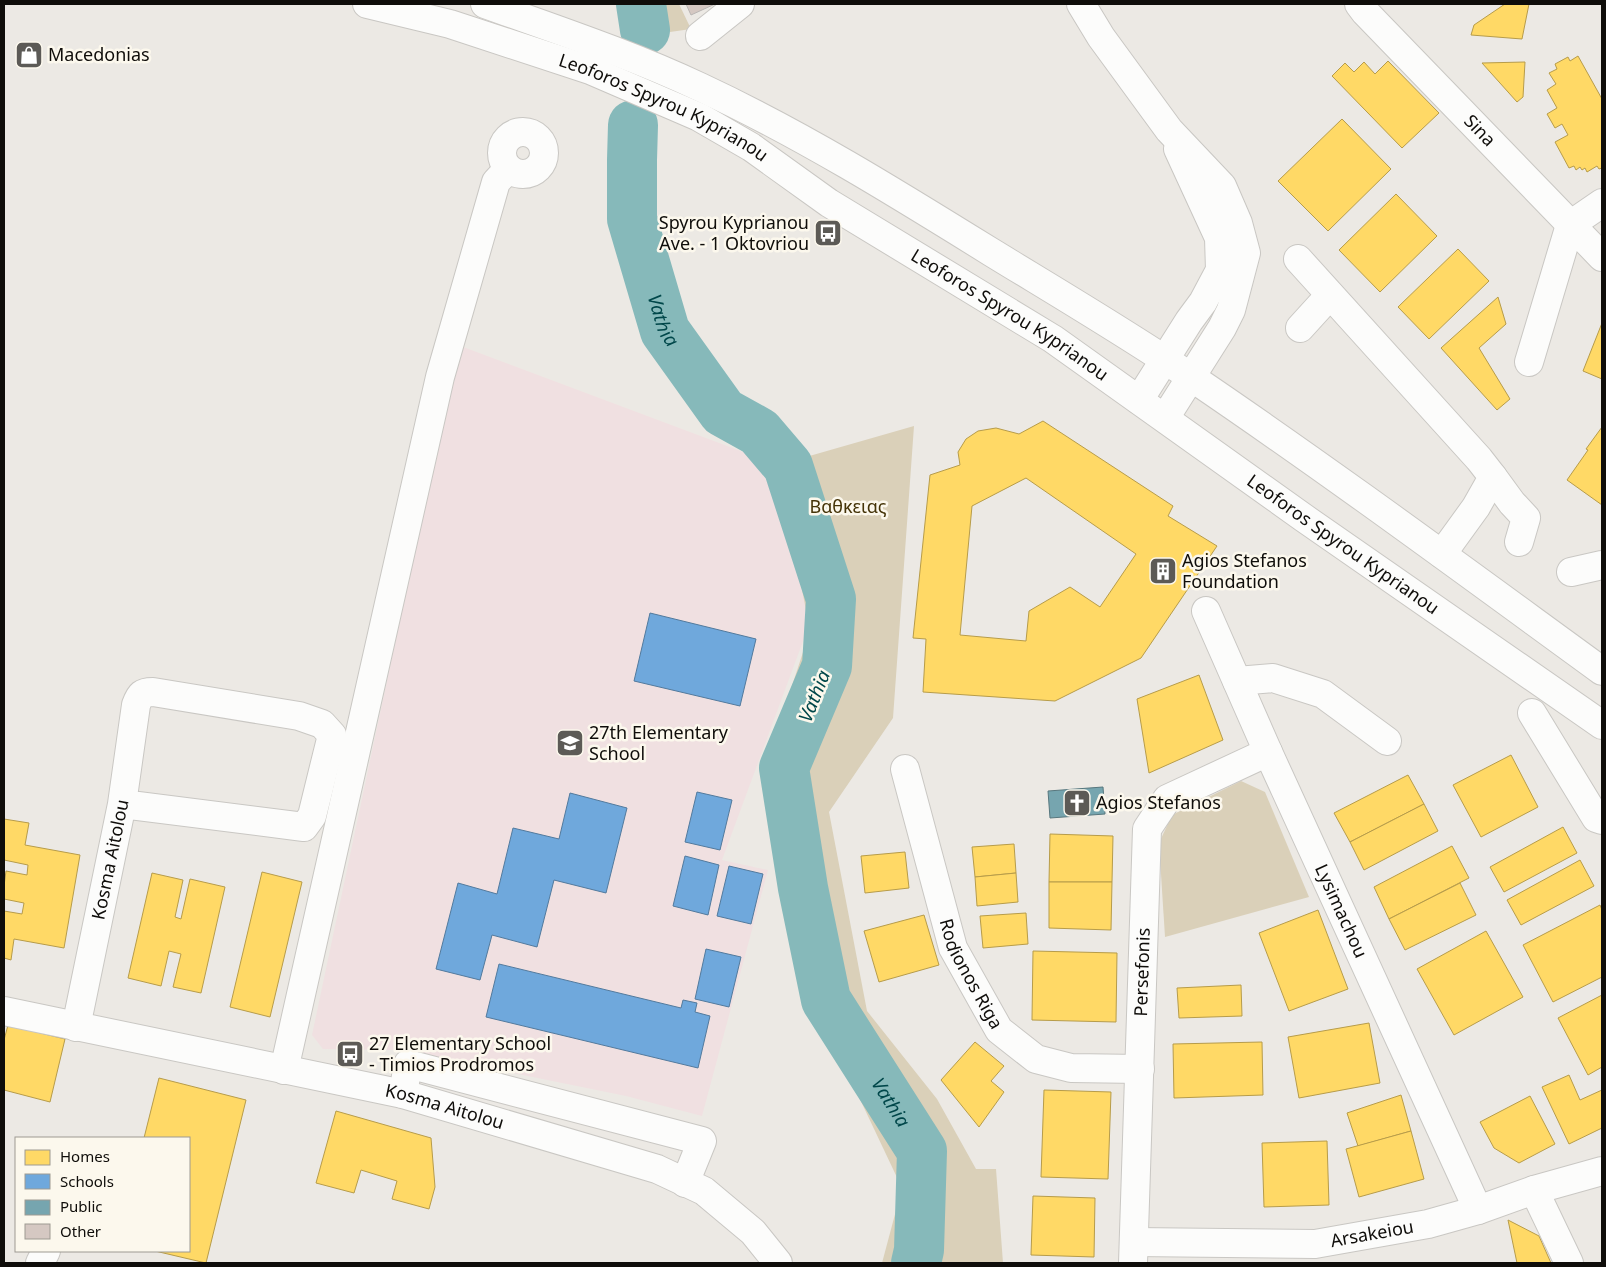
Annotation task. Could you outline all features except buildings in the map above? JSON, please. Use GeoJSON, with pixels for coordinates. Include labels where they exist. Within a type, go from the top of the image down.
{"type":"FeatureCollection","features":[{"type":"Feature","properties":{"kind":"street","name":"Leoforos Spyrou Kyprianou"},"geometry":{"type":"LineString","coordinates":[[367,4],[450,24],[590,70],[699,117],[751,147],[829,203],[1053,340],[1304,518],[1602,725]]}},
{"type":"Feature","properties":{"kind":"street","name":"Leoforos Spyrou Kyprianou"},"geometry":{"type":"LineString","coordinates":[[485,4],[647,64],[699,87],[767,120],[854,168],[1191,377],[1342,481],[1602,671]]}},
{"type":"Feature","properties":{"kind":"street"},"geometry":{"type":"LineString","coordinates":[[700,36],[740,4]]}},
{"type":"Feature","properties":{"kind":"street"},"geometry":{"type":"LineString","coordinates":[[1081,4],[1101,37],[1169,130],[1222,186],[1238,223],[1246,253],[1232,310],[1165,418]]}},
{"type":"Feature","properties":{"kind":"street","name":"Sina"},"geometry":{"type":"LineString","coordinates":[[1368,7],[1602,257]]}},
{"type":"Feature","properties":{"kind":"street"},"geometry":{"type":"LineString","coordinates":[[1139,400],[1188,322],[1203,302],[1220,270],[1219,238],[1169,130]]}},
{"type":"Feature","properties":{"kind":"street"},"geometry":{"type":"LineString","coordinates":[[284,1070],[440,378],[496,182],[508,169]]}},
{"type":"Feature","properties":{"kind":"street"},"geometry":{"type":"LineString","coordinates":[[1529,362],[1570,224],[1602,203]]}},
{"type":"Feature","properties":{"kind":"street"},"geometry":{"type":"LineString","coordinates":[[1298,259],[1480,459],[1512,503],[1526,518],[1520,542]]}},
{"type":"Feature","properties":{"kind":"street"},"geometry":{"type":"LineString","coordinates":[[1300,328],[1330,295]]}},
{"type":"Feature","properties":{"kind":"street"},"geometry":{"type":"LineString","coordinates":[[1442,554],[1476,507],[1493,477]]}},
{"type":"Feature","properties":{"kind":"street"},"geometry":{"type":"LineString","coordinates":[[1570,572],[1602,565]]}},
{"type":"Feature","properties":{"kind":"street","name":"Lysimachou"},"geometry":{"type":"LineString","coordinates":[[1206,611],[1268,752],[1478,1210]]}},
{"type":"Feature","properties":{"kind":"street"},"geometry":{"type":"LineString","coordinates":[[1237,680],[1274,678],[1323,694],[1387,741]]}},
{"type":"Feature","properties":{"kind":"street","name":"Kosma Aitolou"},"geometry":{"type":"LineString","coordinates":[[76,1027],[122,804],[136,704],[141,694],[144,692],[300,716],[322,724],[332,735],[312,816],[304,827],[122,804]]}},
{"type":"Feature","properties":{"kind":"street"},"geometry":{"type":"LineString","coordinates":[[1532,713],[1596,818],[1602,820]]}},
{"type":"Feature","properties":{"kind":"street","name":"Persefonis"},"geometry":{"type":"LineString","coordinates":[[1134,1253],[1147,829],[1167,799],[1268,752]]}},
{"type":"Feature","properties":{"kind":"street","name":"Rodionos Riga"},"geometry":{"type":"LineString","coordinates":[[906,769],[953,948],[999,1030],[1036,1059],[1072,1068],[1140,1069]]}},
{"type":"Feature","properties":{"kind":"street","name":"Kosma Aitolou"},"geometry":{"type":"LineString","coordinates":[[4,1011],[403,1094],[657,1169],[704,1191],[753,1232],[778,1263]]}},
{"type":"Feature","properties":{"kind":"street"},"geometry":{"type":"LineString","coordinates":[[403,1094],[408,1064],[702,1141],[686,1182]]}},
{"type":"Feature","properties":{"kind":"street","name":"Arsakeiou"},"geometry":{"type":"LineString","coordinates":[[1134,1253],[1315,1244],[1428,1224],[1478,1210],[1534,1190],[1602,1171]]}},
{"type":"Feature","properties":{"kind":"street"},"geometry":{"type":"LineString","coordinates":[[1534,1190],[1569,1263]]}},
{"type":"Feature","properties":{"kind":"shaded area","name":"27th Elementary School"},"geometry":{"type":"Polygon","coordinates":[[[458,345],[778,465],[809,625],[722,860],[768,870],[702,1116],[626,1096],[401,1050],[323,1049],[312,1035],[458,345]]]}},
{"type":"Feature","properties":{"kind":"green space"},"geometry":{"type":"Polygon","coordinates":[[[647,4],[679,4],[691,29],[663,33],[647,4]]]}},
{"type":"Feature","properties":{"kind":"green space","name":"Βαθκειας"},"geometry":{"type":"Polygon","coordinates":[[[914,426],[893,718],[829,812],[867,1011],[937,1099],[976,1169],[996,1169],[1003,1263],[882,1263],[902,1188],[813,1000],[763,774],[810,631],[778,465],[914,426]]]}},
{"type":"Feature","properties":{"kind":"green space"},"geometry":{"type":"Polygon","coordinates":[[[1241,781],[1265,792],[1309,897],[1165,937],[1159,843],[1172,815],[1241,781]]]}},
{"type":"Feature","properties":{"kind":"waterway","name":"Vathia"},"geometry":{"type":"LineString","coordinates":[[641,4],[645,30]]}},
{"type":"Feature","properties":{"kind":"waterway","name":"Vathia"},"geometry":{"type":"LineString","coordinates":[[633,125],[632,219],[665,331],[723,412],[759,432],[788,466],[831,599],[827,666],[784,768],[803,888],[826,1000],[922,1151],[919,1250],[916,1263]]}},
{"type":"Feature","properties":{"kind":"place","name":"Macedonias"},"geometry":{"type":"Point","coordinates":[29,55]}},
{"type":"Feature","properties":{"kind":"place","name":"Spyrou Kyprianou Ave. - 1 Oktovriou"},"geometry":{"type":"Point","coordinates":[828,233]}},
{"type":"Feature","properties":{"kind":"place","name":"Agios Stefanos Foundation"},"geometry":{"type":"Point","coordinates":[1163,571]}},
{"type":"Feature","properties":{"kind":"place","name":"27th Elementary School"},"geometry":{"type":"Point","coordinates":[570,743]}},
{"type":"Feature","properties":{"kind":"place","name":"Agios Stefanos"},"geometry":{"type":"Point","coordinates":[1077,803]}},
{"type":"Feature","properties":{"kind":"place","name":"27 Elementary School - Timios Prodromos"},"geometry":{"type":"Point","coordinates":[350,1054]}}]}
